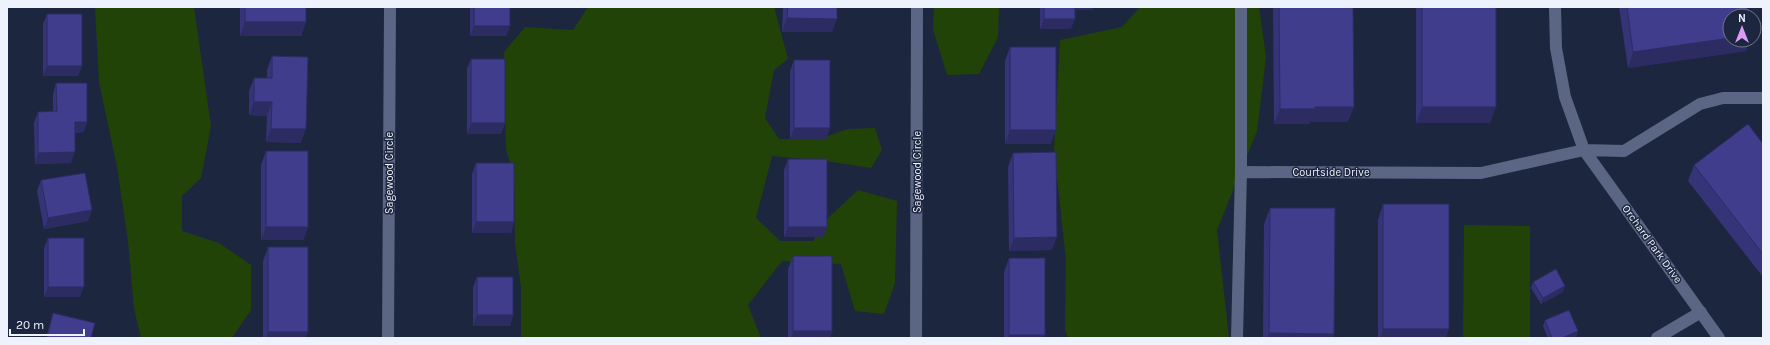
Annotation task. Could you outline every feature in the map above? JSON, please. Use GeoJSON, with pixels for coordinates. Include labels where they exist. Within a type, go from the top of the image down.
{"type":"FeatureCollection","features":[{"type":"Feature","properties":{"kind":"street","name":"Sagewood Circle"},"geometry":{"type":"LineString","coordinates":[[388,338],[390,7]]}},
{"type":"Feature","properties":{"kind":"street","name":"Sagewood Circle"},"geometry":{"type":"LineString","coordinates":[[916,338],[918,7]]}},
{"type":"Feature","properties":{"kind":"street"},"geometry":{"type":"LineString","coordinates":[[1237,338],[1241,172],[1241,7]]}},
{"type":"Feature","properties":{"kind":"street","name":"Orchard Park Drive"},"geometry":{"type":"LineString","coordinates":[[1555,7],[1556,48],[1565,97],[1584,150],[1719,338]]}},
{"type":"Feature","properties":{"kind":"street","name":"Courtside Drive"},"geometry":{"type":"LineString","coordinates":[[1241,172],[1480,173],[1584,150],[1624,151],[1700,104],[1724,98],[1763,98]]}},
{"type":"Feature","properties":{"kind":"street"},"geometry":{"type":"LineString","coordinates":[[1657,338],[1701,312]]}},
{"type":"Feature","properties":{"kind":"green space"},"geometry":{"type":"Polygon","coordinates":[[[95,7],[194,7],[211,126],[201,178],[182,196],[182,231],[219,243],[251,265],[251,310],[232,338],[141,338],[134,309],[128,241],[117,167],[99,82],[95,7]]]}},
{"type":"Feature","properties":{"kind":"green space"},"geometry":{"type":"Polygon","coordinates":[[[588,7],[774,7],[788,59],[774,70],[765,118],[779,139],[819,139],[848,129],[875,128],[882,150],[871,168],[826,161],[772,156],[756,218],[780,241],[813,241],[827,219],[858,190],[897,201],[895,283],[884,314],[855,311],[841,264],[782,261],[748,305],[761,338],[521,338],[521,288],[515,242],[514,176],[506,149],[504,52],[525,27],[573,30],[588,7]]]}},
{"type":"Feature","properties":{"kind":"green space"},"geometry":{"type":"Polygon","coordinates":[[[934,7],[999,7],[998,37],[979,74],[947,75],[933,29],[934,7]]]}},
{"type":"Feature","properties":{"kind":"green space"},"geometry":{"type":"Polygon","coordinates":[[[1140,7],[1259,7],[1266,57],[1257,131],[1217,230],[1229,338],[1068,338],[1065,330],[1066,260],[1054,149],[1060,40],[1122,27],[1140,7]]]}},
{"type":"Feature","properties":{"kind":"green space"},"geometry":{"type":"Polygon","coordinates":[[[1464,225],[1530,226],[1530,338],[1463,338],[1464,225]]]}},
{"type":"Feature","properties":{"kind":"building"},"geometry":{"type":"Polygon","coordinates":[[[245,7],[306,7],[306,22],[245,22],[245,7]]]}},
{"type":"Feature","properties":{"kind":"building"},"geometry":{"type":"Polygon","coordinates":[[[474,7],[510,7],[510,26],[474,26],[474,7]]]}},
{"type":"Feature","properties":{"kind":"building"},"geometry":{"type":"Polygon","coordinates":[[[788,7],[837,7],[837,19],[787,18],[788,7]]]}},
{"type":"Feature","properties":{"kind":"building"},"geometry":{"type":"Polygon","coordinates":[[[1044,7],[1075,7],[1075,19],[1044,19],[1044,7]]]}},
{"type":"Feature","properties":{"kind":"building"},"geometry":{"type":"Polygon","coordinates":[[[1279,7],[1353,7],[1354,107],[1280,109],[1279,7]]]}},
{"type":"Feature","properties":{"kind":"building"},"geometry":{"type":"Polygon","coordinates":[[[1422,7],[1496,7],[1496,107],[1422,107],[1422,7]]]}},
{"type":"Feature","properties":{"kind":"building"},"geometry":{"type":"Polygon","coordinates":[[[1627,7],[1747,7],[1722,8],[1722,39],[1633,52],[1627,7]]]}},
{"type":"Feature","properties":{"kind":"building"},"geometry":{"type":"Polygon","coordinates":[[[47,14],[82,14],[82,66],[47,66],[47,14]]]}},
{"type":"Feature","properties":{"kind":"building"},"geometry":{"type":"Polygon","coordinates":[[[1010,47],[1056,47],[1056,130],[1010,130],[1010,47]]]}},
{"type":"Feature","properties":{"kind":"building"},"geometry":{"type":"Polygon","coordinates":[[[272,56],[308,57],[306,129],[271,129],[272,102],[254,102],[254,78],[272,78],[272,56]]]}},
{"type":"Feature","properties":{"kind":"building"},"geometry":{"type":"Polygon","coordinates":[[[471,59],[505,59],[505,123],[471,123],[471,59]]]}},
{"type":"Feature","properties":{"kind":"building"},"geometry":{"type":"Polygon","coordinates":[[[794,60],[830,60],[830,128],[794,128],[794,60]]]}},
{"type":"Feature","properties":{"kind":"building"},"geometry":{"type":"Polygon","coordinates":[[[56,83],[87,83],[87,122],[75,122],[75,152],[38,153],[38,112],[57,111],[56,83]]]}},
{"type":"Feature","properties":{"kind":"building"},"geometry":{"type":"Polygon","coordinates":[[[1748,124],[1763,144],[1763,254],[1694,165],[1748,124]]]}},
{"type":"Feature","properties":{"kind":"building"},"geometry":{"type":"Polygon","coordinates":[[[266,151],[308,151],[308,227],[266,227],[266,151]]]}},
{"type":"Feature","properties":{"kind":"building"},"geometry":{"type":"Polygon","coordinates":[[[1056,152],[1057,237],[1014,238],[1013,153],[1056,152]]]}},
{"type":"Feature","properties":{"kind":"building"},"geometry":{"type":"Polygon","coordinates":[[[788,159],[827,159],[827,227],[788,227],[788,159]]]}},
{"type":"Feature","properties":{"kind":"building"},"geometry":{"type":"Polygon","coordinates":[[[476,163],[514,163],[514,222],[476,222],[476,163]]]}},
{"type":"Feature","properties":{"kind":"building"},"geometry":{"type":"Polygon","coordinates":[[[85,173],[92,210],[48,218],[41,180],[85,173]]]}},
{"type":"Feature","properties":{"kind":"building"},"geometry":{"type":"Polygon","coordinates":[[[1383,204],[1449,204],[1449,329],[1383,329],[1383,204]]]}},
{"type":"Feature","properties":{"kind":"building"},"geometry":{"type":"Polygon","coordinates":[[[1270,208],[1335,208],[1334,334],[1269,333],[1270,208]]]}},
{"type":"Feature","properties":{"kind":"building"},"geometry":{"type":"Polygon","coordinates":[[[48,238],[84,238],[84,287],[48,287],[48,238]]]}},
{"type":"Feature","properties":{"kind":"building"},"geometry":{"type":"Polygon","coordinates":[[[268,247],[308,247],[308,332],[268,332],[268,247]]]}},
{"type":"Feature","properties":{"kind":"building"},"geometry":{"type":"Polygon","coordinates":[[[793,256],[832,256],[832,331],[793,331],[793,256]]]}},
{"type":"Feature","properties":{"kind":"building"},"geometry":{"type":"Polygon","coordinates":[[[1009,258],[1045,258],[1045,335],[1009,335],[1009,258]]]}},
{"type":"Feature","properties":{"kind":"building"},"geometry":{"type":"Polygon","coordinates":[[[1556,269],[1565,286],[1543,298],[1533,282],[1556,269]]]}},
{"type":"Feature","properties":{"kind":"building"},"geometry":{"type":"Polygon","coordinates":[[[477,277],[513,277],[513,315],[477,315],[477,277]]]}},
{"type":"Feature","properties":{"kind":"building"},"geometry":{"type":"Polygon","coordinates":[[[1569,310],[1578,331],[1562,338],[1552,338],[1545,320],[1569,310]]]}},
{"type":"Feature","properties":{"kind":"building"},"geometry":{"type":"Polygon","coordinates":[[[53,313],[95,323],[91,338],[47,338],[53,313]]]}}]}
